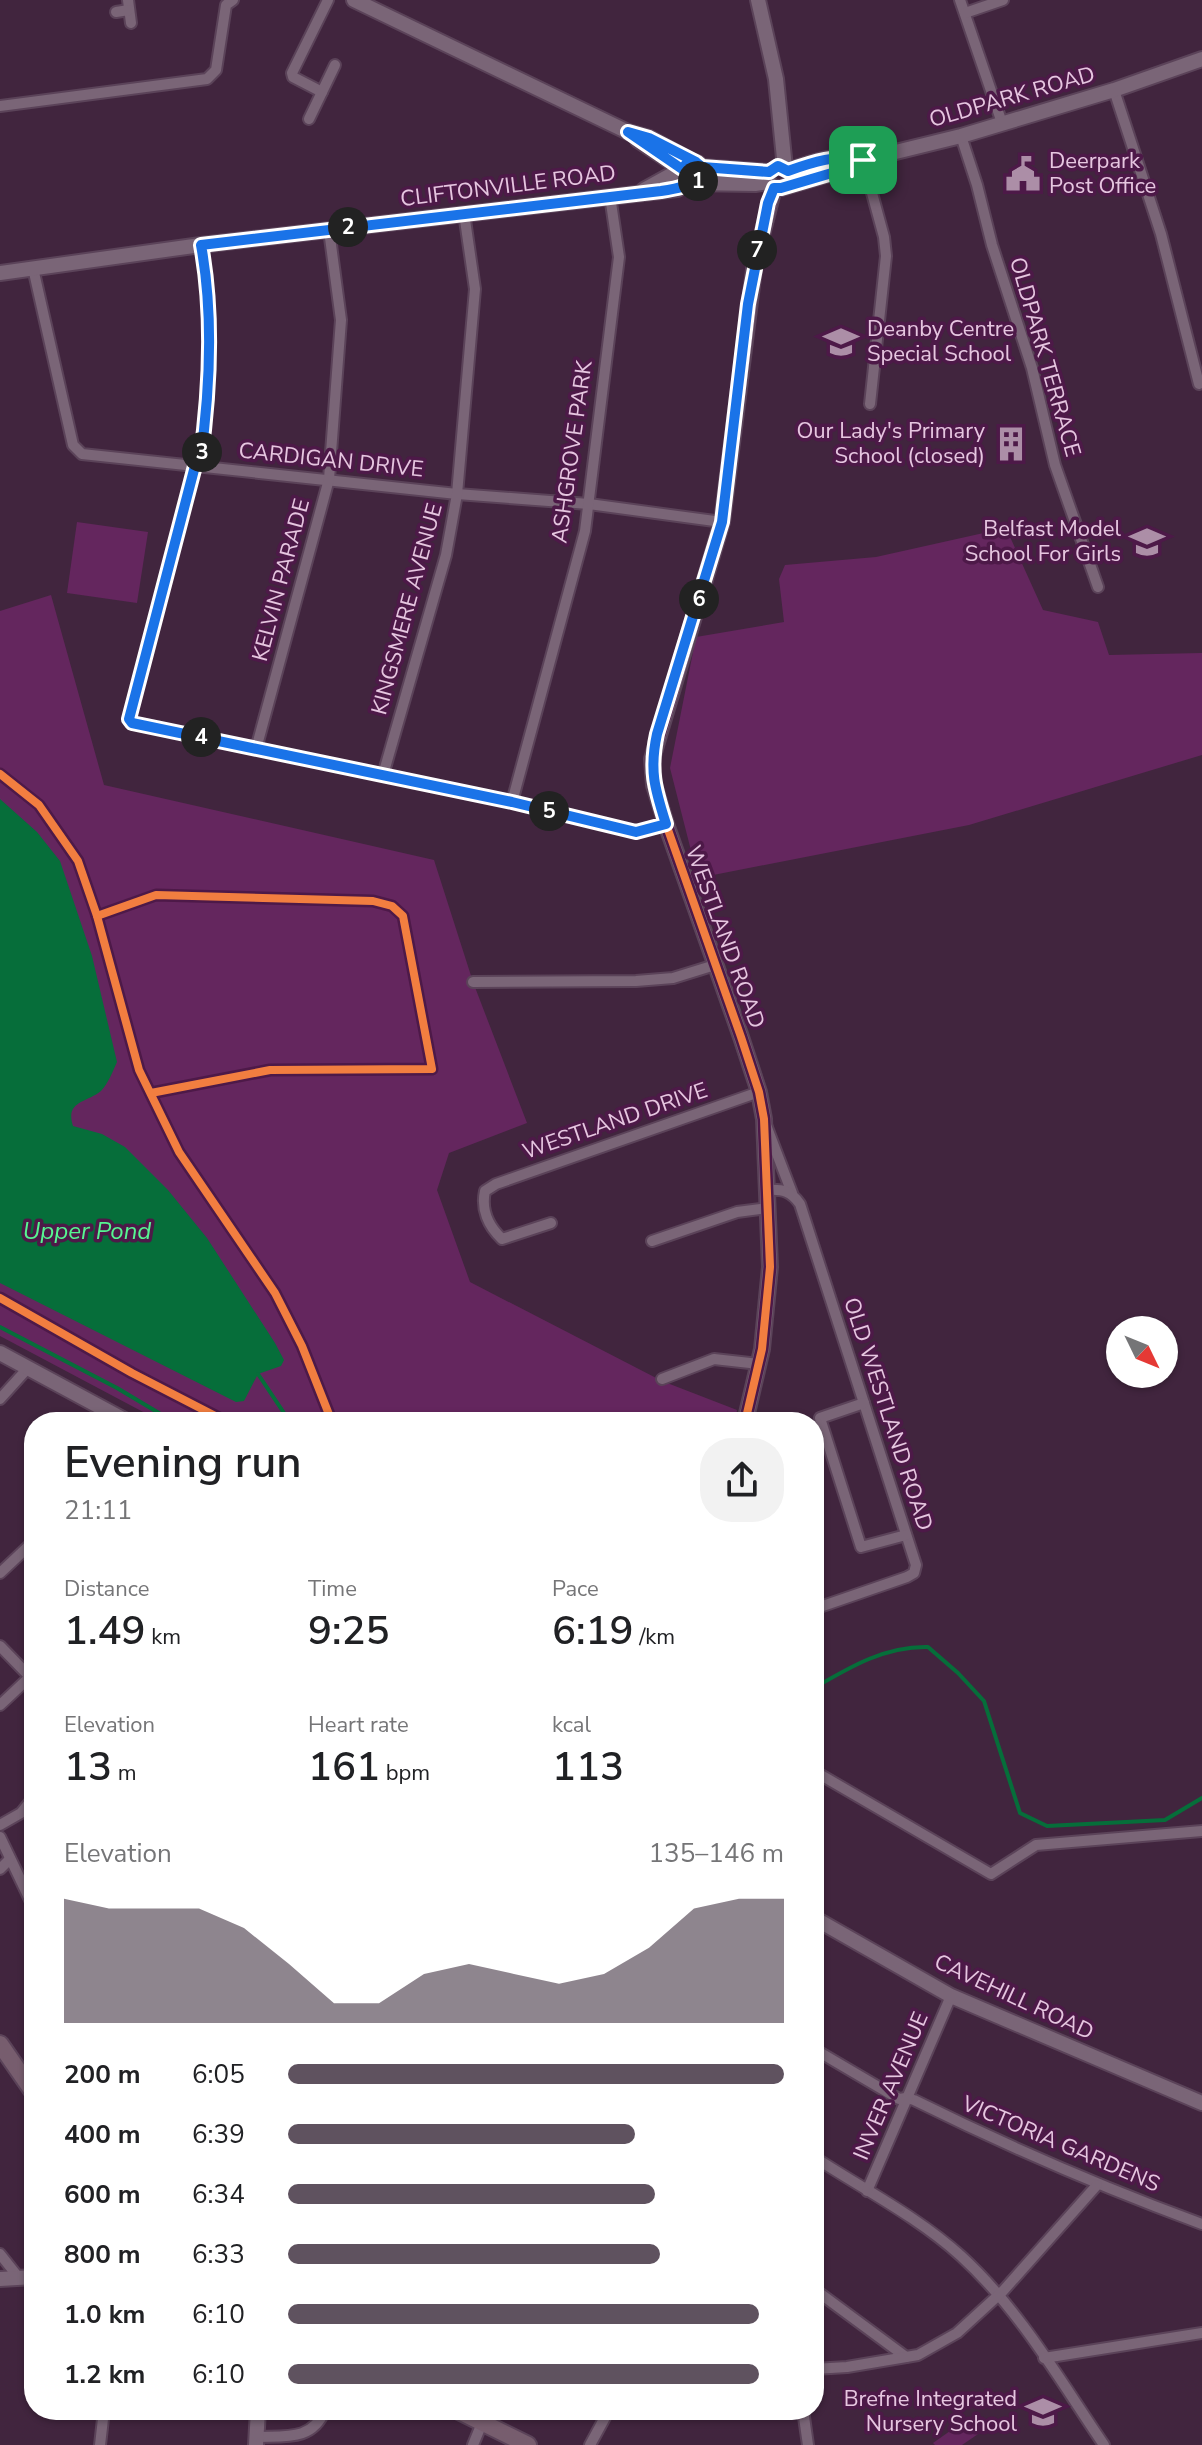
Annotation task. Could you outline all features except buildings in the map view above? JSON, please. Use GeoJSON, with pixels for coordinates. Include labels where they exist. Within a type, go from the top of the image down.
{"type":"FeatureCollection","features":[{"type":"Feature","properties":{"kind":"main road"},"geometry":{"type":"LineString","coordinates":[[0,2044],[24,2079]]}},
{"type":"Feature","properties":{"kind":"main road"},"geometry":{"type":"LineString","coordinates":[[476,2420],[528,2445]]}},
{"type":"Feature","properties":{"kind":"street"},"geometry":{"type":"LineString","coordinates":[[0,106],[207,79],[216,70],[226,5],[233,0]]}},
{"type":"Feature","properties":{"kind":"street"},"geometry":{"type":"LineString","coordinates":[[322,92],[293,77],[292,73],[328,0]]}},
{"type":"Feature","properties":{"kind":"street"},"geometry":{"type":"LineString","coordinates":[[354,0],[628,132],[693,173],[755,184],[778,178],[776,79],[758,0]]}},
{"type":"Feature","properties":{"kind":"street"},"geometry":{"type":"LineString","coordinates":[[960,0],[1002,123]]}},
{"type":"Feature","properties":{"kind":"street"},"geometry":{"type":"LineString","coordinates":[[965,13],[1003,0]]}},
{"type":"Feature","properties":{"kind":"street"},"geometry":{"type":"LineString","coordinates":[[116,12],[129,5],[131,23]]}},
{"type":"Feature","properties":{"kind":"street","name":"OLDPARK ROAD"},"geometry":{"type":"LineString","coordinates":[[778,178],[842,170],[863,160],[961,136],[1114,90],[1202,59]]}},
{"type":"Feature","properties":{"kind":"street"},"geometry":{"type":"LineString","coordinates":[[309,119],[335,65]]}},
{"type":"Feature","properties":{"kind":"street"},"geometry":{"type":"LineString","coordinates":[[1114,90],[1161,234],[1199,384]]}},
{"type":"Feature","properties":{"kind":"street","name":"OLDPARK TERRACE"},"geometry":{"type":"LineString","coordinates":[[961,136],[1032,368],[1055,465],[1098,587]]}},
{"type":"Feature","properties":{"kind":"street"},"geometry":{"type":"LineString","coordinates":[[863,160],[884,237],[886,256],[870,404]]}},
{"type":"Feature","properties":{"kind":"street","name":"CLIFTONVILLE ROAD"},"geometry":{"type":"LineString","coordinates":[[1,269],[33,268],[640,192],[693,173]]}},
{"type":"Feature","properties":{"kind":"street","name":"WESTLAND ROAD"},"geometry":{"type":"LineString","coordinates":[[747,1412],[759,1364],[770,1267],[764,1119],[759,1092],[666,824],[654,785],[652,759],[722,522],[752,276],[761,229],[778,178]]}},
{"type":"Feature","properties":{"kind":"street","name":"ASHGROVE PARK"},"geometry":{"type":"LineString","coordinates":[[512,802],[585,531],[619,257],[610,196]]}},
{"type":"Feature","properties":{"kind":"street","name":"KINGSMERE AVENUE"},"geometry":{"type":"LineString","coordinates":[[383,775],[446,555],[457,494],[475,289],[464,213]]}},
{"type":"Feature","properties":{"kind":"street","name":"KELVIN PARADE"},"geometry":{"type":"LineString","coordinates":[[256,749],[329,479],[341,320],[329,230]]}},
{"type":"Feature","properties":{"kind":"street"},"geometry":{"type":"LineString","coordinates":[[201,245],[207,281],[210,344],[203,446],[200,462],[195,466],[129,719],[132,723],[512,802],[636,832],[666,824]]}},
{"type":"Feature","properties":{"kind":"street","name":"CARDIGAN DRIVE"},"geometry":{"type":"LineString","coordinates":[[33,268],[73,445],[82,454],[457,494],[589,504],[722,522]]}},
{"type":"Feature","properties":{"kind":"street"},"geometry":{"type":"LineString","coordinates":[[473,982],[636,981],[673,978],[715,965]]}},
{"type":"Feature","properties":{"kind":"street","name":"WESTLAND DRIVE"},"geometry":{"type":"LineString","coordinates":[[551,1223],[502,1239],[493,1230],[482,1203],[485,1191],[496,1184],[759,1092]]}},
{"type":"Feature","properties":{"kind":"street","name":"OLD WESTLAND ROAD"},"geometry":{"type":"LineString","coordinates":[[764,1119],[812,1238],[916,1565],[914,1573],[824,1605]]}},
{"type":"Feature","properties":{"kind":"street"},"geometry":{"type":"LineString","coordinates":[[767,1190],[781,1189],[792,1193]]}},
{"type":"Feature","properties":{"kind":"street"},"geometry":{"type":"LineString","coordinates":[[652,1241],[737,1212],[768,1208]]}},
{"type":"Feature","properties":{"kind":"street"},"geometry":{"type":"LineString","coordinates":[[0,1353],[109,1412]]}},
{"type":"Feature","properties":{"kind":"street"},"geometry":{"type":"LineString","coordinates":[[662,1379],[714,1359],[759,1364]]}},
{"type":"Feature","properties":{"kind":"street"},"geometry":{"type":"LineString","coordinates":[[0,1399],[28,1368]]}},
{"type":"Feature","properties":{"kind":"street"},"geometry":{"type":"LineString","coordinates":[[824,1417],[864,1403]]}},
{"type":"Feature","properties":{"kind":"street"},"geometry":{"type":"LineString","coordinates":[[824,1431],[861,1547],[906,1535]]}},
{"type":"Feature","properties":{"kind":"street"},"geometry":{"type":"LineString","coordinates":[[0,1573],[24,1550]]}},
{"type":"Feature","properties":{"kind":"street"},"geometry":{"type":"LineString","coordinates":[[0,1646],[24,1668]]}},
{"type":"Feature","properties":{"kind":"street"},"geometry":{"type":"LineString","coordinates":[[0,1705],[24,1684]]}},
{"type":"Feature","properties":{"kind":"street"},"geometry":{"type":"LineString","coordinates":[[824,1777],[991,1874],[1036,1845],[1202,1831]]}},
{"type":"Feature","properties":{"kind":"street"},"geometry":{"type":"LineString","coordinates":[[0,1825],[24,1809]]}},
{"type":"Feature","properties":{"kind":"street"},"geometry":{"type":"LineString","coordinates":[[0,1837],[24,1888]]}},
{"type":"Feature","properties":{"kind":"street"},"geometry":{"type":"LineString","coordinates":[[0,1869],[10,1859]]}},
{"type":"Feature","properties":{"kind":"street","name":"CAVEHILL ROAD"},"geometry":{"type":"LineString","coordinates":[[824,1924],[951,1996],[1202,2103]]}},
{"type":"Feature","properties":{"kind":"street","name":"INVER AVENUE"},"geometry":{"type":"LineString","coordinates":[[867,2191],[951,1996]]}},
{"type":"Feature","properties":{"kind":"street","name":"VICTORIA GARDENS"},"geometry":{"type":"LineString","coordinates":[[824,2055],[899,2099],[906,2098],[1097,2185],[1202,2224]]}},
{"type":"Feature","properties":{"kind":"street"},"geometry":{"type":"LineString","coordinates":[[824,2163],[940,2238],[998,2295],[1023,2322],[1104,2445]]}},
{"type":"Feature","properties":{"kind":"street"},"geometry":{"type":"LineString","coordinates":[[824,2368],[918,2355],[957,2333],[998,2295],[1097,2185]]}},
{"type":"Feature","properties":{"kind":"street"},"geometry":{"type":"LineString","coordinates":[[0,2254],[24,2276]]}},
{"type":"Feature","properties":{"kind":"street"},"geometry":{"type":"LineString","coordinates":[[0,2279],[24,2278]]}},
{"type":"Feature","properties":{"kind":"street"},"geometry":{"type":"LineString","coordinates":[[824,2296],[906,2357]]}},
{"type":"Feature","properties":{"kind":"street"},"geometry":{"type":"LineString","coordinates":[[1044,2358],[1202,2333]]}},
{"type":"Feature","properties":{"kind":"street"},"geometry":{"type":"LineString","coordinates":[[100,2445],[103,2420]]}},
{"type":"Feature","properties":{"kind":"street"},"geometry":{"type":"LineString","coordinates":[[258,2420],[257,2441],[300,2435],[320,2420]]}},
{"type":"Feature","properties":{"kind":"street"},"geometry":{"type":"LineString","coordinates":[[590,2445],[604,2420]]}},
{"type":"Feature","properties":{"kind":"street"},"geometry":{"type":"LineString","coordinates":[[804,2420],[808,2445]]}},
{"type":"Feature","properties":{"kind":"street"},"geometry":{"type":"LineString","coordinates":[[473,2445],[482,2423]]}},
{"type":"Feature","properties":{"kind":"shaded area"},"geometry":{"type":"Polygon","coordinates":[[[77,522],[148,532],[137,603],[67,593],[77,522]]]}},
{"type":"Feature","properties":{"kind":"shaded area"},"geometry":{"type":"Polygon","coordinates":[[[1006,528],[1043,610],[1098,622],[1109,655],[1202,653],[1202,755],[969,825],[698,878],[670,768],[696,637],[784,622],[779,579],[785,565],[876,557],[1006,528]]]}},
{"type":"Feature","properties":{"kind":"shaded area"},"geometry":{"type":"Polygon","coordinates":[[[51,595],[104,785],[434,860],[473,982],[527,1123],[449,1153],[437,1190],[470,1282],[662,1381],[737,1412],[143,1412],[0,1336],[0,611],[51,595]]]}},
{"type":"Feature","properties":{"kind":"shaded area"},"geometry":{"type":"Polygon","coordinates":[[[970,2417],[981,2432],[962,2445],[933,2443],[970,2417]]]}},
{"type":"Feature","properties":{"kind":"water","name":"Upper Pond"},"geometry":{"type":"Polygon","coordinates":[[[0,799],[37,832],[60,861],[92,956],[117,1062],[101,1091],[74,1107],[71,1118],[73,1126],[102,1134],[125,1147],[168,1190],[207,1238],[275,1343],[284,1360],[281,1366],[258,1374],[244,1401],[236,1402],[0,1283],[0,799]]]}},
{"type":"Feature","properties":{"kind":"waterway"},"geometry":{"type":"LineString","coordinates":[[0,1327],[157,1412]]}},
{"type":"Feature","properties":{"kind":"waterway"},"geometry":{"type":"LineString","coordinates":[[258,1374],[283,1412]]}},
{"type":"Feature","properties":{"kind":"waterway"},"geometry":{"type":"LineString","coordinates":[[824,1683],[883,1654],[928,1647],[984,1701],[1020,1813],[1047,1826],[1165,1820],[1202,1798]]}},
{"type":"Feature","properties":{"kind":"cycle path"},"geometry":{"type":"LineString","coordinates":[[747,1412],[762,1349],[770,1267],[764,1119],[759,1092],[741,1037],[666,824],[654,785],[652,759],[722,522],[755,262],[774,188]]}},
{"type":"Feature","properties":{"kind":"cycle path"},"geometry":{"type":"LineString","coordinates":[[0,774],[39,805],[78,861],[97,916],[139,1070],[179,1152],[275,1293],[302,1346],[328,1412]]}},
{"type":"Feature","properties":{"kind":"cycle path"},"geometry":{"type":"LineString","coordinates":[[97,916],[156,895],[373,901],[392,906],[403,916],[432,1069],[270,1070],[151,1093]]}},
{"type":"Feature","properties":{"kind":"cycle path"},"geometry":{"type":"LineString","coordinates":[[0,1298],[208,1412]]}},
{"type":"Feature","properties":{"kind":"place","name":"Deerpark Post Office"},"geometry":{"type":"Point","coordinates":[1023,174]}},
{"type":"Feature","properties":{"kind":"place","name":"Deanby Centre Special School"},"geometry":{"type":"Point","coordinates":[841,342]}},
{"type":"Feature","properties":{"kind":"place","name":"Our Lady's Primary School (closed)"},"geometry":{"type":"Point","coordinates":[1011,444]}},
{"type":"Feature","properties":{"kind":"place","name":"Belfast Model School For Girls"},"geometry":{"type":"Point","coordinates":[1147,542]}},
{"type":"Feature","properties":{"kind":"place","name":"Brefne Integrated Nursery School"},"geometry":{"type":"Point","coordinates":[1043,2412]}},
{"type":"Feature","properties":{"kind":"route"},"geometry":{"type":"LineString","coordinates":[[863,160],[842,170],[774,188],[768,203],[748,304],[722,522],[652,759],[654,785],[666,824],[636,832],[512,802],[132,723],[129,719],[176,535],[203,446],[210,344],[207,281],[201,245],[677,189],[701,177],[702,167],[699,164],[696,162],[649,138],[628,132],[682,169],[689,162],[693,162],[696,162],[702,167],[769,172],[778,166],[788,171],[808,163],[852,157],[863,160]]}}]}
